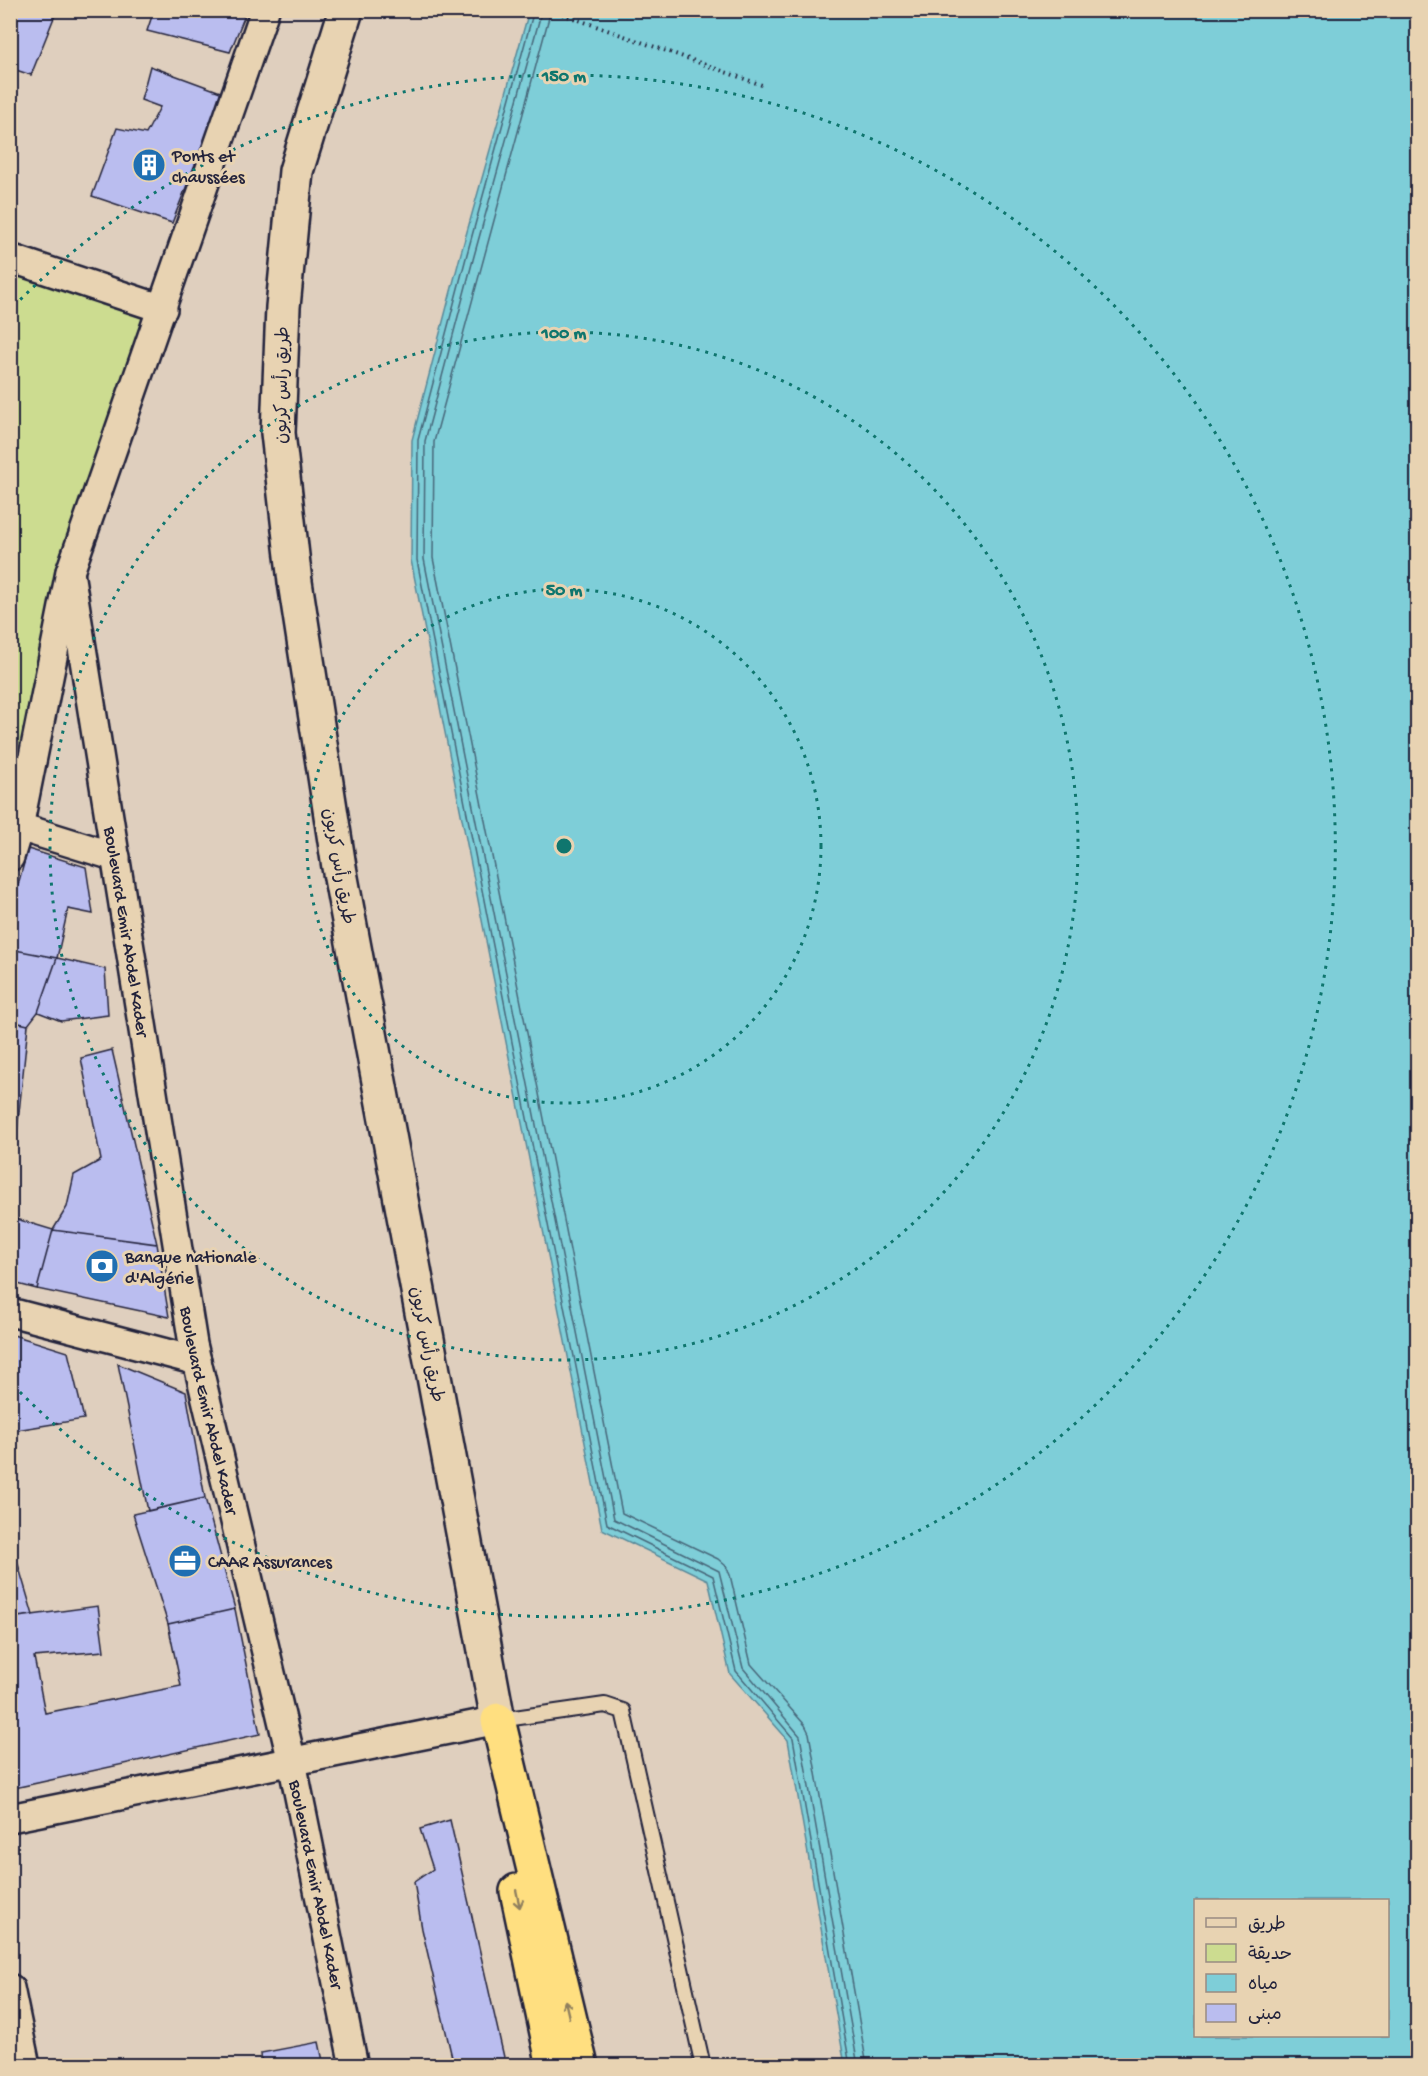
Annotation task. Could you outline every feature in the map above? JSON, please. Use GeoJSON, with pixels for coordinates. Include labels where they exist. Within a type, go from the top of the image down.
{"type":"FeatureCollection","features":[{"type":"Feature","properties":{"kind":"highway"},"geometry":{"type":"LineString","coordinates":[[498,1720],[487,1749],[554,2066]]}},
{"type":"Feature","properties":{"kind":"highway"},"geometry":{"type":"LineString","coordinates":[[498,1720],[581,2066]]}},
{"type":"Feature","properties":{"kind":"main road","name":"طريق رأس كربون"},"geometry":{"type":"LineString","coordinates":[[346,10],[296,171],[284,307],[278,433],[295,582],[339,867],[498,1720]]}},
{"type":"Feature","properties":{"kind":"street"},"geometry":{"type":"LineString","coordinates":[[10,857],[70,572],[266,10]]}},
{"type":"Feature","properties":{"kind":"street"},"geometry":{"type":"LineString","coordinates":[[10,258],[163,309]]}},
{"type":"Feature","properties":{"kind":"street","name":"Boulevard Emir Abdel Kader"},"geometry":{"type":"LineString","coordinates":[[70,572],[197,1361],[292,1762],[354,2066]]}},
{"type":"Feature","properties":{"kind":"street"},"geometry":{"type":"LineString","coordinates":[[15,825],[116,857]]}},
{"type":"Feature","properties":{"kind":"street"},"geometry":{"type":"LineString","coordinates":[[10,1312],[197,1361]]}},
{"type":"Feature","properties":{"kind":"street"},"geometry":{"type":"LineString","coordinates":[[10,1818],[498,1720]]}},
{"type":"Feature","properties":{"kind":"street"},"geometry":{"type":"LineString","coordinates":[[10,1988],[26,2066]]}},
{"type":"Feature","properties":{"kind":"lane"},"geometry":{"type":"LineString","coordinates":[[498,1720],[605,1705],[623,1711],[703,2066]]}},
{"type":"Feature","properties":{"kind":"path"},"geometry":{"type":"LineString","coordinates":[[551,10],[762,85]]}},
{"type":"Feature","properties":{"kind":"green space"},"geometry":{"type":"Polygon","coordinates":[[[10,269],[159,319],[67,571],[10,823],[10,269]]]}},
{"type":"Feature","properties":{"kind":"water"},"geometry":{"type":"Polygon","coordinates":[[[529,11],[1417,11],[1417,2065],[845,2065],[788,1740],[730,1674],[708,1580],[602,1529],[411,560],[412,440],[461,253],[529,11]]]}},
{"type":"Feature","properties":{"kind":"building"},"geometry":{"type":"Polygon","coordinates":[[[10,10],[57,10],[31,75],[10,68],[10,10]]]}},
{"type":"Feature","properties":{"kind":"building"},"geometry":{"type":"Polygon","coordinates":[[[154,10],[247,10],[230,52],[147,31],[154,10]]]}},
{"type":"Feature","properties":{"kind":"building","name":"Ponts et chaussées"},"geometry":{"type":"Polygon","coordinates":[[[150,66],[223,93],[172,223],[92,196],[117,128],[146,134],[160,107],[141,100],[150,66]]]}},
{"type":"Feature","properties":{"kind":"building"},"geometry":{"type":"Polygon","coordinates":[[[28,849],[86,867],[93,914],[68,909],[57,958],[10,949],[10,913],[28,849]]]}},
{"type":"Feature","properties":{"kind":"building"},"geometry":{"type":"Polygon","coordinates":[[[10,949],[57,958],[38,1012],[28,1025],[10,1021],[10,949]]]}},
{"type":"Feature","properties":{"kind":"building"},"geometry":{"type":"Polygon","coordinates":[[[57,958],[105,969],[108,1015],[61,1021],[38,1012],[57,958]]]}},
{"type":"Feature","properties":{"kind":"building"},"geometry":{"type":"Polygon","coordinates":[[[10,1021],[28,1025],[10,1200],[10,1021]]]}},
{"type":"Feature","properties":{"kind":"building"},"geometry":{"type":"Polygon","coordinates":[[[112,1050],[157,1244],[53,1230],[67,1207],[74,1175],[101,1160],[81,1058],[112,1050]]]}},
{"type":"Feature","properties":{"kind":"building"},"geometry":{"type":"Polygon","coordinates":[[[10,1217],[53,1230],[37,1289],[10,1282],[10,1217]]]}},
{"type":"Feature","properties":{"kind":"building","name":"Banque nationale d'Algérie"},"geometry":{"type":"Polygon","coordinates":[[[53,1230],[157,1244],[169,1317],[37,1289],[53,1230]]]}},
{"type":"Feature","properties":{"kind":"building"},"geometry":{"type":"Polygon","coordinates":[[[10,1334],[68,1352],[84,1419],[10,1431],[10,1334]]]}},
{"type":"Feature","properties":{"kind":"building"},"geometry":{"type":"Polygon","coordinates":[[[118,1364],[186,1392],[205,1498],[148,1511],[118,1364]]]}},
{"type":"Feature","properties":{"kind":"building","name":"CAAR Assurances"},"geometry":{"type":"Polygon","coordinates":[[[205,1498],[235,1609],[168,1624],[133,1514],[205,1498]]]}},
{"type":"Feature","properties":{"kind":"building"},"geometry":{"type":"Polygon","coordinates":[[[10,1541],[15,1554],[33,1615],[10,1618],[10,1541]]]}},
{"type":"Feature","properties":{"kind":"building"},"geometry":{"type":"Polygon","coordinates":[[[98,1606],[104,1651],[34,1657],[45,1713],[181,1686],[168,1624],[235,1609],[260,1734],[10,1789],[10,1618],[98,1606]]]}},
{"type":"Feature","properties":{"kind":"building"},"geometry":{"type":"Polygon","coordinates":[[[450,1820],[506,2066],[454,2066],[422,1929],[414,1882],[433,1869],[420,1829],[450,1820]]]}},
{"type":"Feature","properties":{"kind":"building"},"geometry":{"type":"Polygon","coordinates":[[[319,2042],[324,2066],[262,2066],[261,2053],[319,2042]]]}},
{"type":"Feature","properties":{"kind":"place","name":"Ponts et chaussées"},"geometry":{"type":"Point","coordinates":[149,165]}},
{"type":"Feature","properties":{"kind":"place","name":"Banque nationale d'Algérie"},"geometry":{"type":"Point","coordinates":[102,1266]}},
{"type":"Feature","properties":{"kind":"place","name":"CAAR Assurances"},"geometry":{"type":"Point","coordinates":[185,1561]}}]}
